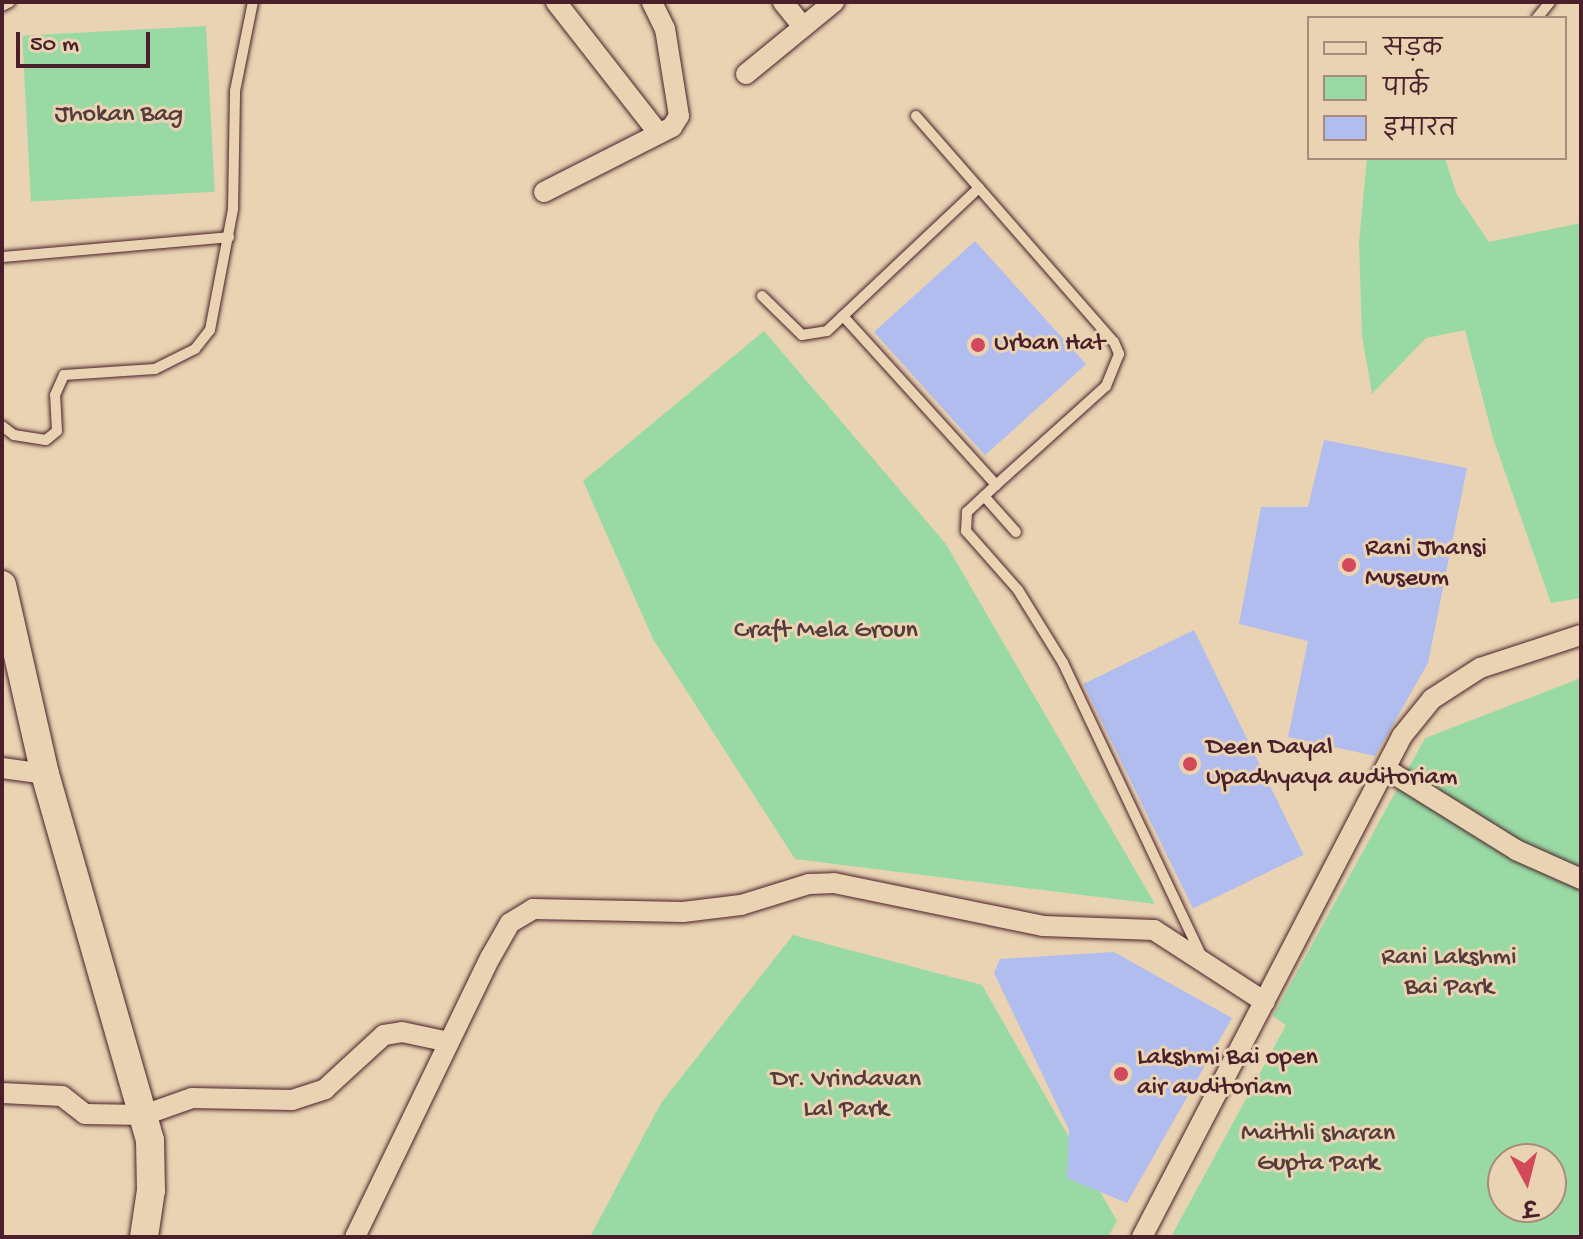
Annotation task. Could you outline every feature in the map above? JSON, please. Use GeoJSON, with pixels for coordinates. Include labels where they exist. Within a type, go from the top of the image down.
{"type":"FeatureCollection","features":[{"type":"Feature","properties":{"kind":"street"},"geometry":{"type":"LineString","coordinates":[[556,2],[659,134]]}},
{"type":"Feature","properties":{"kind":"street"},"geometry":{"type":"LineString","coordinates":[[544,192],[672,127],[681,104],[665,29],[652,2]]}},
{"type":"Feature","properties":{"kind":"street"},"geometry":{"type":"LineString","coordinates":[[783,2],[803,27]]}},
{"type":"Feature","properties":{"kind":"street"},"geometry":{"type":"LineString","coordinates":[[746,74],[834,2]]}},
{"type":"Feature","properties":{"kind":"street"},"geometry":{"type":"LineString","coordinates":[[2,585],[45,774],[144,1115],[152,1160],[144,1237]]}},
{"type":"Feature","properties":{"kind":"street"},"geometry":{"type":"LineString","coordinates":[[1142,1237],[1386,769],[1432,699],[1480,668],[1581,635]]}},
{"type":"Feature","properties":{"kind":"street"},"geometry":{"type":"LineString","coordinates":[[2,768],[45,774]]}},
{"type":"Feature","properties":{"kind":"street"},"geometry":{"type":"LineString","coordinates":[[1386,769],[1516,850],[1581,879]]}},
{"type":"Feature","properties":{"kind":"street"},"geometry":{"type":"LineString","coordinates":[[355,1237],[510,923],[533,909],[683,912],[834,883],[1043,926],[1154,930],[1202,957],[1265,1002]]}},
{"type":"Feature","properties":{"kind":"street"},"geometry":{"type":"LineString","coordinates":[[2,1093],[62,1096],[85,1114],[144,1115],[192,1098],[309,1097],[339,1079],[384,1035],[402,1032],[449,1042]]}},
{"type":"Feature","properties":{"kind":"lane"},"geometry":{"type":"LineString","coordinates":[[2,6],[10,2]]}},
{"type":"Feature","properties":{"kind":"lane"},"geometry":{"type":"LineString","coordinates":[[2,426],[23,438],[46,440],[57,431],[55,395],[64,375],[155,369],[195,349],[216,311],[229,237],[237,175],[235,91],[253,2]]}},
{"type":"Feature","properties":{"kind":"lane"},"geometry":{"type":"LineString","coordinates":[[916,116],[1114,342],[1119,354],[1106,386],[967,512],[966,531],[1018,590],[1063,663],[1202,957]]}},
{"type":"Feature","properties":{"kind":"lane"},"geometry":{"type":"LineString","coordinates":[[762,296],[802,335],[827,331],[979,188]]}},
{"type":"Feature","properties":{"kind":"lane"},"geometry":{"type":"LineString","coordinates":[[2,257],[229,237]]}},
{"type":"Feature","properties":{"kind":"lane"},"geometry":{"type":"LineString","coordinates":[[843,316],[996,485]]}},
{"type":"Feature","properties":{"kind":"lane"},"geometry":{"type":"LineString","coordinates":[[984,496],[1016,532]]}},
{"type":"Feature","properties":{"kind":"green space","name":"Jhokan Bag"},"geometry":{"type":"Polygon","coordinates":[[[206,26],[215,192],[31,201],[22,36],[206,26]]]}},
{"type":"Feature","properties":{"kind":"green space"},"geometry":{"type":"Polygon","coordinates":[[[1367,160],[1446,160],[1457,195],[1489,242],[1581,223],[1581,598],[1551,603],[1493,438],[1465,330],[1426,338],[1372,394],[1362,336],[1359,243],[1367,160]]]}},
{"type":"Feature","properties":{"kind":"green space","name":"Craft Mela Groun"},"geometry":{"type":"Polygon","coordinates":[[[764,331],[946,544],[1155,904],[795,859],[653,639],[583,481],[764,331]]]}},
{"type":"Feature","properties":{"kind":"green space","name":"Rani Lakshmi Bai Park"},"geometry":{"type":"Polygon","coordinates":[[[1581,678],[1581,1237],[1171,1237],[1286,1025],[1273,1016],[1425,738],[1581,678]]]}},
{"type":"Feature","properties":{"kind":"green space","name":"Dr. Vrindavan Lal Park"},"geometry":{"type":"Polygon","coordinates":[[[793,935],[982,985],[1117,1221],[1108,1237],[590,1237],[661,1103],[793,935]]]}},
{"type":"Feature","properties":{"kind":"building","name":"Urban Hat"},"geometry":{"type":"Polygon","coordinates":[[[975,241],[1086,364],[985,455],[874,332],[975,241]]]}},
{"type":"Feature","properties":{"kind":"building","name":"Rani Jhansi Museum"},"geometry":{"type":"Polygon","coordinates":[[[1324,440],[1467,468],[1428,663],[1375,756],[1288,737],[1308,641],[1239,624],[1261,507],[1308,507],[1324,440]]]}},
{"type":"Feature","properties":{"kind":"building","name":"Deen Dayal Upadhyaya auditoriam"},"geometry":{"type":"Polygon","coordinates":[[[1194,630],[1304,855],[1193,909],[1083,684],[1194,630]]]}},
{"type":"Feature","properties":{"kind":"building","name":"Lakshmi Bai open air auditoriam"},"geometry":{"type":"Polygon","coordinates":[[[1114,952],[1232,1018],[1127,1203],[1067,1178],[1069,1130],[994,973],[1000,959],[1114,952]]]}},
{"type":"Feature","properties":{"kind":"place","name":"Urban Hat"},"geometry":{"type":"Point","coordinates":[978,345]}},
{"type":"Feature","properties":{"kind":"place","name":"Rani Jhansi Museum"},"geometry":{"type":"Point","coordinates":[1349,565]}},
{"type":"Feature","properties":{"kind":"place","name":"Deen Dayal Upadhyaya auditoriam"},"geometry":{"type":"Point","coordinates":[1190,764]}},
{"type":"Feature","properties":{"kind":"place","name":"Lakshmi Bai open air auditoriam"},"geometry":{"type":"Point","coordinates":[1121,1074]}},
{"type":"Feature","properties":{"kind":"park label","name":"Maithli sharan Gupta Park"},"geometry":{"type":"Point","coordinates":[1318,1150]}}]}
